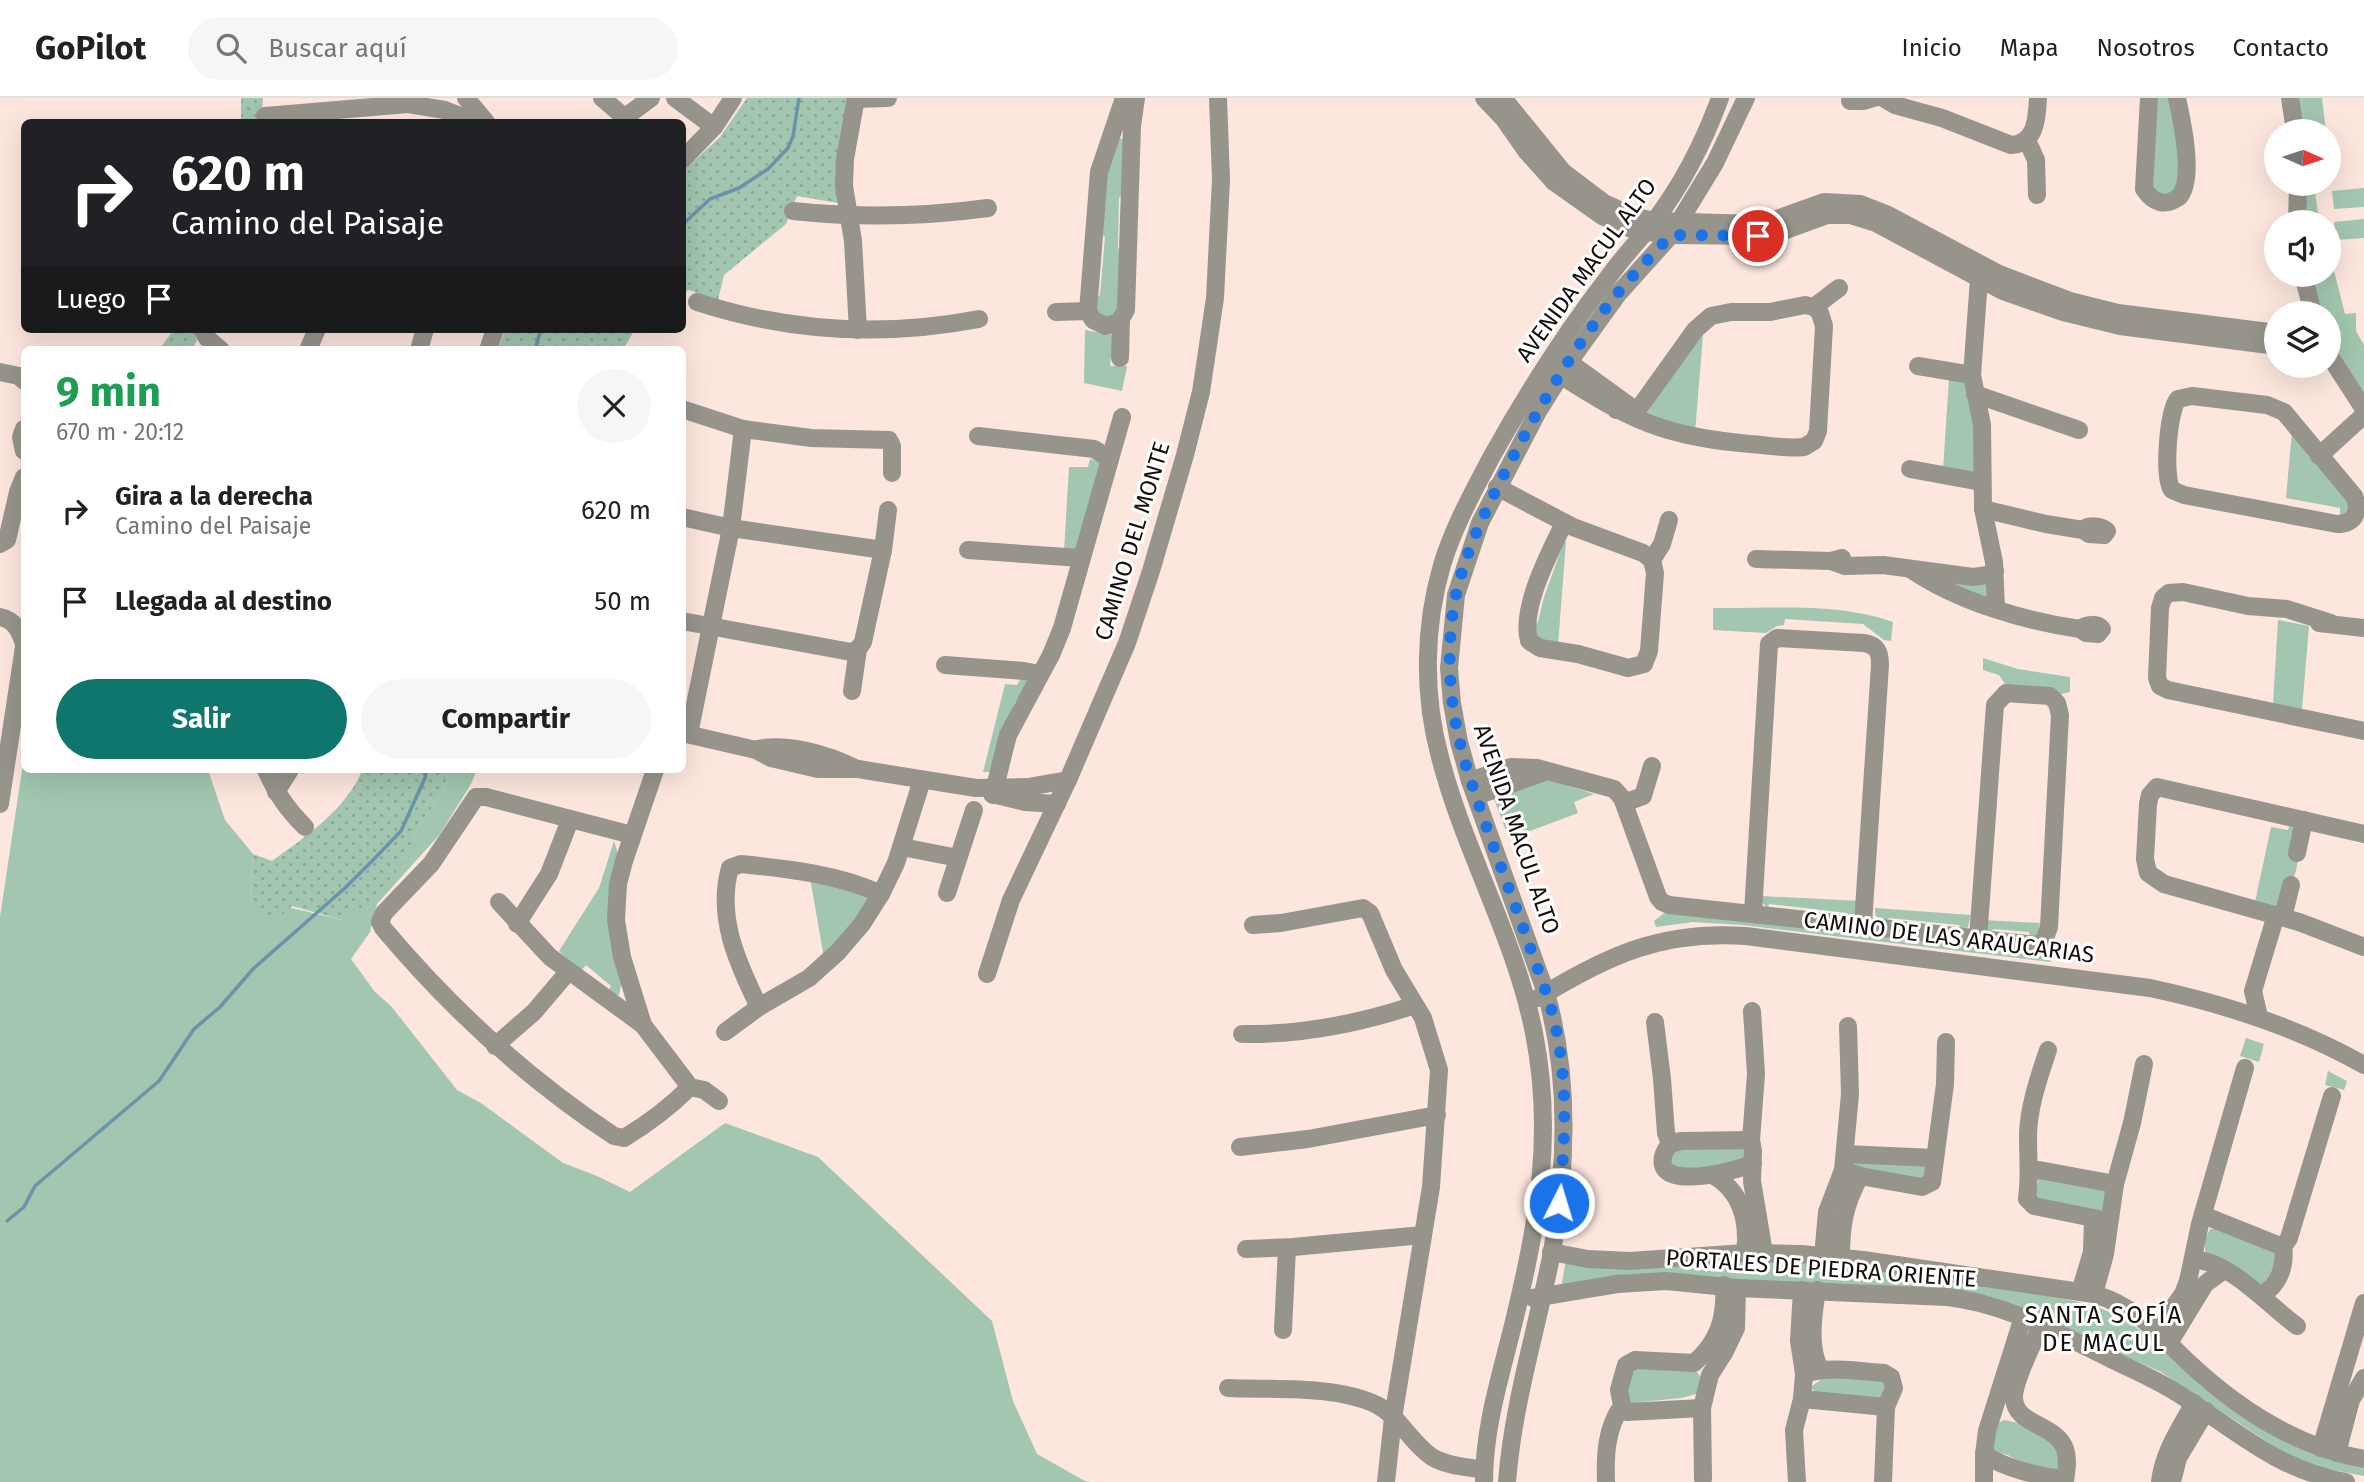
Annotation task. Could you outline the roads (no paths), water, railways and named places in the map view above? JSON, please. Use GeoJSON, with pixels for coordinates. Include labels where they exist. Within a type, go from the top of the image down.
{"type":"FeatureCollection","features":[{"type":"Feature","properties":{"kind":"street"},"geometry":{"type":"LineString","coordinates":[[383,106],[403,98]]}},
{"type":"Feature","properties":{"kind":"street"},"geometry":{"type":"LineString","coordinates":[[466,98],[484,119]]}},
{"type":"Feature","properties":{"kind":"street"},"geometry":{"type":"LineString","coordinates":[[602,98],[623,116],[651,98]]}},
{"type":"Feature","properties":{"kind":"street"},"geometry":{"type":"LineString","coordinates":[[675,98],[714,127]]}},
{"type":"Feature","properties":{"kind":"street"},"geometry":{"type":"LineString","coordinates":[[686,156],[714,127],[733,98]]}},
{"type":"Feature","properties":{"kind":"street"},"geometry":{"type":"LineString","coordinates":[[858,330],[853,241],[844,186],[845,159],[856,98],[888,98]]}},
{"type":"Feature","properties":{"kind":"street"},"geometry":{"type":"LineString","coordinates":[[1121,320],[1113,326],[1100,325],[1093,320],[1088,310],[1099,172],[1124,98]]}},
{"type":"Feature","properties":{"kind":"street"},"geometry":{"type":"LineString","coordinates":[[1120,358],[1121,320],[1126,306],[1132,127],[1136,98]]}},
{"type":"Feature","properties":{"kind":"street","name":"CAMINO DEL MONTE"},"geometry":{"type":"LineString","coordinates":[[987,974],[1011,900],[1068,780],[1135,620],[1185,455],[1212,327],[1221,180],[1217,98]]}},
{"type":"Feature","properties":{"kind":"street"},"geometry":{"type":"LineString","coordinates":[[1484,98],[1504,119],[1540,167],[1561,188],[1619,225],[1758,236],[1783,231],[1827,215],[1850,215],[1876,223],[2003,291],[2054,310],[2105,323],[2264,344]]}},
{"type":"Feature","properties":{"kind":"street"},"geometry":{"type":"LineString","coordinates":[[1503,98],[1551,159],[1576,183],[1649,227]]}},
{"type":"Feature","properties":{"kind":"street","name":"AVENIDA MACUL ALTO"},"geometry":{"type":"LineString","coordinates":[[1484,1476],[1493,1400],[1534,1237],[1542,1179],[1542,1092],[1528,1004],[1511,949],[1439,756],[1429,685],[1432,613],[1442,567],[1457,522],[1498,444],[1549,360],[1682,179],[1720,98]]}},
{"type":"Feature","properties":{"kind":"street","name":"AVENIDA MACUL ALTO"},"geometry":{"type":"LineString","coordinates":[[1507,1482],[1510,1445],[1551,1252],[1561,1184],[1564,1132],[1562,1080],[1556,1028],[1546,993],[1459,742],[1449,668],[1456,595],[1466,558],[1480,523],[1537,413],[1564,369],[1618,294],[1674,228],[1715,163],[1746,98]]}},
{"type":"Feature","properties":{"kind":"street"},"geometry":{"type":"LineString","coordinates":[[1850,101],[1874,98]]}},
{"type":"Feature","properties":{"kind":"street"},"geometry":{"type":"LineString","coordinates":[[1883,98],[1895,105],[1957,123],[2005,144],[2017,145],[2026,140],[2036,125],[2038,98]]}},
{"type":"Feature","properties":{"kind":"street"},"geometry":{"type":"LineString","coordinates":[[2149,98],[2144,189],[2154,201],[2163,203],[2179,197],[2186,185],[2184,139],[2177,98]]}},
{"type":"Feature","properties":{"kind":"street"},"geometry":{"type":"LineString","coordinates":[[2290,98],[2293,119]]}},
{"type":"Feature","properties":{"kind":"street"},"geometry":{"type":"LineString","coordinates":[[265,116],[408,104],[433,107],[467,119]]}},
{"type":"Feature","properties":{"kind":"street"},"geometry":{"type":"LineString","coordinates":[[2026,140],[2036,160],[2037,195]]}},
{"type":"Feature","properties":{"kind":"street"},"geometry":{"type":"LineString","coordinates":[[1674,228],[1763,223],[1824,202],[1860,204],[1888,215],[1998,274],[2070,301],[2118,313],[2264,331]]}},
{"type":"Feature","properties":{"kind":"street"},"geometry":{"type":"LineString","coordinates":[[793,211],[849,216],[914,216],[988,208]]}},
{"type":"Feature","properties":{"kind":"street"},"geometry":{"type":"LineString","coordinates":[[1979,279],[1972,375],[1982,425],[1983,509],[1995,571],[1996,608]]}},
{"type":"Feature","properties":{"kind":"street"},"geometry":{"type":"LineString","coordinates":[[1814,307],[1839,288]]}},
{"type":"Feature","properties":{"kind":"street"},"geometry":{"type":"LineString","coordinates":[[1978,319],[1992,300],[2003,291]]}},
{"type":"Feature","properties":{"kind":"street"},"geometry":{"type":"LineString","coordinates":[[697,302],[779,322],[858,330],[914,328],[979,319]]}},
{"type":"Feature","properties":{"kind":"street"},"geometry":{"type":"LineString","coordinates":[[1564,369],[1616,410],[1653,427],[1708,440],[1799,448],[1812,443],[1818,431],[1823,317],[1814,307],[1805,304],[1779,311],[1731,312],[1711,316],[1695,330],[1637,411]]}},
{"type":"Feature","properties":{"kind":"street"},"geometry":{"type":"LineString","coordinates":[[1056,312],[1088,310]]}},
{"type":"Feature","properties":{"kind":"street"},"geometry":{"type":"LineString","coordinates":[[204,333],[216,346]]}},
{"type":"Feature","properties":{"kind":"street"},"geometry":{"type":"LineString","coordinates":[[1918,366],[1972,375]]}},
{"type":"Feature","properties":{"kind":"street"},"geometry":{"type":"LineString","coordinates":[[1564,369],[1637,411],[1653,427]]}},
{"type":"Feature","properties":{"kind":"street"},"geometry":{"type":"LineString","coordinates":[[0,372],[21,378]]}},
{"type":"Feature","properties":{"kind":"street"},"geometry":{"type":"LineString","coordinates":[[2341,374],[2364,409]]}},
{"type":"Feature","properties":{"kind":"street"},"geometry":{"type":"LineString","coordinates":[[1975,394],[2079,430]]}},
{"type":"Feature","properties":{"kind":"street"},"geometry":{"type":"LineString","coordinates":[[2192,396],[2278,408],[2288,416],[2319,456],[2354,496],[2360,513],[2350,522],[2337,524],[2176,492],[2170,487],[2167,478],[2173,406],[2182,397],[2192,396]]}},
{"type":"Feature","properties":{"kind":"street"},"geometry":{"type":"LineString","coordinates":[[686,409],[743,429],[811,438],[889,440],[892,446],[892,472]]}},
{"type":"Feature","properties":{"kind":"street"},"geometry":{"type":"LineString","coordinates":[[1616,410],[1637,411]]}},
{"type":"Feature","properties":{"kind":"street"},"geometry":{"type":"LineString","coordinates":[[2319,456],[2364,415]]}},
{"type":"Feature","properties":{"kind":"street"},"geometry":{"type":"LineString","coordinates":[[988,791],[1007,735],[1041,674],[1062,628],[1122,417]]}},
{"type":"Feature","properties":{"kind":"street"},"geometry":{"type":"LineString","coordinates":[[743,429],[731,528],[686,734],[756,750],[770,747],[795,749],[836,758],[858,769],[988,791],[1025,802],[1057,804]]}},
{"type":"Feature","properties":{"kind":"street"},"geometry":{"type":"LineString","coordinates":[[978,436],[1094,449],[1110,459]]}},
{"type":"Feature","properties":{"kind":"street"},"geometry":{"type":"LineString","coordinates":[[1910,469],[1981,482]]}},
{"type":"Feature","properties":{"kind":"street"},"geometry":{"type":"LineString","coordinates":[[0,544],[7,540],[21,484]]}},
{"type":"Feature","properties":{"kind":"street"},"geometry":{"type":"LineString","coordinates":[[1497,487],[1564,523],[1643,553],[1652,560],[1656,573],[1650,651],[1644,664],[1628,668],[1578,654],[1540,648],[1532,644],[1528,637],[1530,611],[1542,571],[1564,523]]}},
{"type":"Feature","properties":{"kind":"street"},"geometry":{"type":"LineString","coordinates":[[1983,509],[2083,530]]}},
{"type":"Feature","properties":{"kind":"street"},"geometry":{"type":"LineString","coordinates":[[852,691],[859,649],[863,642],[883,550],[888,510]]}},
{"type":"Feature","properties":{"kind":"street"},"geometry":{"type":"LineString","coordinates":[[686,518],[731,528],[883,550]]}},
{"type":"Feature","properties":{"kind":"street"},"geometry":{"type":"LineString","coordinates":[[1652,560],[1662,544],[1669,520]]}},
{"type":"Feature","properties":{"kind":"street"},"geometry":{"type":"LineString","coordinates":[[968,550],[1081,558]]}},
{"type":"Feature","properties":{"kind":"street"},"geometry":{"type":"LineString","coordinates":[[1756,559],[1832,561],[1853,558],[1912,570],[1978,577],[1995,571]]}},
{"type":"Feature","properties":{"kind":"street"},"geometry":{"type":"LineString","coordinates":[[1912,570],[1946,588],[2030,620],[2080,629]]}},
{"type":"Feature","properties":{"kind":"street"},"geometry":{"type":"LineString","coordinates":[[2364,628],[2331,623],[2287,609],[2248,606],[2177,592],[2165,595],[2160,608],[2156,672],[2160,686],[2168,690],[2364,732]]}},
{"type":"Feature","properties":{"kind":"street"},"geometry":{"type":"LineString","coordinates":[[0,617],[8,618],[21,634]]}},
{"type":"Feature","properties":{"kind":"street"},"geometry":{"type":"LineString","coordinates":[[686,622],[851,652],[859,649]]}},
{"type":"Feature","properties":{"kind":"street"},"geometry":{"type":"LineString","coordinates":[[1753,913],[1769,645],[1777,638],[1864,643],[1872,644],[1877,649],[1880,665],[1863,924]]}},
{"type":"Feature","properties":{"kind":"street"},"geometry":{"type":"LineString","coordinates":[[0,804],[21,652]]}},
{"type":"Feature","properties":{"kind":"street"},"geometry":{"type":"LineString","coordinates":[[945,665],[1041,674]]}},
{"type":"Feature","properties":{"kind":"street"},"geometry":{"type":"LineString","coordinates":[[1473,788],[1508,776],[1517,766],[1549,771],[1614,789],[1624,803],[1656,893],[1662,902],[1669,905],[1863,924],[1978,939],[2035,945],[2043,941],[2047,934],[2060,715],[2057,703],[2050,696],[2006,693],[1995,705],[1978,939]]}},
{"type":"Feature","properties":{"kind":"street"},"geometry":{"type":"LineString","coordinates":[[1624,803],[1643,796],[1652,766]]}},
{"type":"Feature","properties":{"kind":"street"},"geometry":{"type":"LineString","coordinates":[[267,773],[287,809],[305,827]]}},
{"type":"Feature","properties":{"kind":"street"},"geometry":{"type":"LineString","coordinates":[[276,792],[288,773]]}},
{"type":"Feature","properties":{"kind":"street"},"geometry":{"type":"LineString","coordinates":[[643,1025],[629,984],[615,920],[618,884],[654,773]]}},
{"type":"Feature","properties":{"kind":"street"},"geometry":{"type":"LineString","coordinates":[[725,1032],[760,1007],[793,989],[824,966],[851,939],[881,894],[902,847],[922,780]]}},
{"type":"Feature","properties":{"kind":"street"},"geometry":{"type":"LineString","coordinates":[[988,791],[1068,780]]}},
{"type":"Feature","properties":{"kind":"street"},"geometry":{"type":"LineString","coordinates":[[2364,834],[2157,787],[2150,795],[2145,859],[2145,867],[2151,877],[2164,884],[2280,916],[2364,947]]}},
{"type":"Feature","properties":{"kind":"street"},"geometry":{"type":"LineString","coordinates":[[632,835],[486,797],[476,797],[431,864],[380,922],[409,960],[495,1046],[558,1097],[614,1136],[624,1138],[642,1127],[670,1107],[690,1087]]}},
{"type":"Feature","properties":{"kind":"street"},"geometry":{"type":"LineString","coordinates":[[947,892],[974,810]]}},
{"type":"Feature","properties":{"kind":"street"},"geometry":{"type":"LineString","coordinates":[[517,924],[549,874],[570,820]]}},
{"type":"Feature","properties":{"kind":"street"},"geometry":{"type":"LineString","coordinates":[[2297,853],[2304,820]]}},
{"type":"Feature","properties":{"kind":"street"},"geometry":{"type":"LineString","coordinates":[[902,847],[958,858]]}},
{"type":"Feature","properties":{"kind":"street"},"geometry":{"type":"LineString","coordinates":[[760,1007],[732,947],[726,906],[730,868],[741,864],[812,874],[849,881],[881,894]]}},
{"type":"Feature","properties":{"kind":"street"},"geometry":{"type":"LineString","coordinates":[[2231,1008],[2253,991],[2291,886]]}},
{"type":"Feature","properties":{"kind":"street"},"geometry":{"type":"LineString","coordinates":[[499,902],[517,924],[568,972],[643,1025],[690,1087],[704,1090],[719,1101]]}},
{"type":"Feature","properties":{"kind":"street"},"geometry":{"type":"LineString","coordinates":[[1253,925],[1281,923],[1363,908],[1370,912],[1394,970],[1427,1028],[1440,1070],[1431,1187],[1393,1418],[1386,1482]]}},
{"type":"Feature","properties":{"kind":"street","name":"CAMINO DE LAS ARAUCARIAS"},"geometry":{"type":"LineString","coordinates":[[1528,1004],[1613,957],[1645,945],[1689,936],[1717,935],[2115,982],[2183,995],[2231,1008],[2299,1032],[2364,1065]]}},
{"type":"Feature","properties":{"kind":"street"},"geometry":{"type":"LineString","coordinates":[[495,1046],[534,1012],[568,972]]}},
{"type":"Feature","properties":{"kind":"street"},"geometry":{"type":"LineString","coordinates":[[608,1000],[614,1002],[625,998],[629,984]]}},
{"type":"Feature","properties":{"kind":"street"},"geometry":{"type":"LineString","coordinates":[[2253,991],[2259,1017]]}},
{"type":"Feature","properties":{"kind":"street"},"geometry":{"type":"LineString","coordinates":[[1242,1034],[1305,1032],[1341,1026],[1415,1005]]}},
{"type":"Feature","properties":{"kind":"street"},"geometry":{"type":"LineString","coordinates":[[1752,1011],[1756,1074],[1751,1140],[1753,1195],[1764,1253]]}},
{"type":"Feature","properties":{"kind":"street"},"geometry":{"type":"LineString","coordinates":[[1655,1022],[1665,1133],[1670,1144]]}},
{"type":"Feature","properties":{"kind":"street"},"geometry":{"type":"LineString","coordinates":[[1832,1257],[1841,1234],[1849,1167],[1848,1026]]}},
{"type":"Feature","properties":{"kind":"street"},"geometry":{"type":"LineString","coordinates":[[1849,1167],[1922,1187],[1927,1186],[1934,1176],[1934,1158],[1945,1084],[1945,1042]]}},
{"type":"Feature","properties":{"kind":"street"},"geometry":{"type":"LineString","coordinates":[[2048,1049],[2032,1108],[2028,1136],[2030,1173],[2027,1199],[2034,1206],[2100,1220]]}},
{"type":"Feature","properties":{"kind":"street"},"geometry":{"type":"LineString","coordinates":[[2087,1293],[2105,1254],[2100,1220],[2115,1184],[2132,1123],[2144,1064]]}},
{"type":"Feature","properties":{"kind":"street"},"geometry":{"type":"LineString","coordinates":[[2163,1337],[2183,1294],[2194,1260],[2203,1215],[2245,1068]]}},
{"type":"Feature","properties":{"kind":"street"},"geometry":{"type":"LineString","coordinates":[[2283,1247],[2290,1238],[2332,1096]]}},
{"type":"Feature","properties":{"kind":"street"},"geometry":{"type":"LineString","coordinates":[[1240,1147],[1308,1139],[1437,1115]]}},
{"type":"Feature","properties":{"kind":"street"},"geometry":{"type":"LineString","coordinates":[[1751,1140],[1681,1141],[1670,1144],[1663,1161],[1669,1173],[1680,1176],[1713,1175],[1737,1170],[1753,1163]]}},
{"type":"Feature","properties":{"kind":"street"},"geometry":{"type":"LineString","coordinates":[[1849,1167],[1934,1158]]}},
{"type":"Feature","properties":{"kind":"street"},"geometry":{"type":"LineString","coordinates":[[2030,1173],[2039,1170],[2115,1184]]}},
{"type":"Feature","properties":{"kind":"street"},"geometry":{"type":"LineString","coordinates":[[1713,1175],[1732,1188],[1741,1203],[1746,1228],[1745,1253]]}},
{"type":"Feature","properties":{"kind":"street"},"geometry":{"type":"LineString","coordinates":[[1542,1179],[1553,1176],[1561,1184]]}},
{"type":"Feature","properties":{"kind":"street"},"geometry":{"type":"LineString","coordinates":[[2203,1215],[2283,1247]]}},
{"type":"Feature","properties":{"kind":"street"},"geometry":{"type":"LineString","coordinates":[[1246,1249],[1287,1248],[1423,1235]]}},
{"type":"Feature","properties":{"kind":"street"},"geometry":{"type":"LineString","coordinates":[[2261,1294],[2269,1291],[2283,1270],[2283,1247]]}},
{"type":"Feature","properties":{"kind":"street"},"geometry":{"type":"LineString","coordinates":[[1283,1330],[1287,1248]]}},
{"type":"Feature","properties":{"kind":"street"},"geometry":{"type":"LineString","coordinates":[[1551,1252],[1630,1261],[1745,1253],[1832,1257],[2087,1293],[2130,1309],[2204,1377],[2268,1423],[2329,1451],[2364,1460]]}},
{"type":"Feature","properties":{"kind":"street"},"geometry":{"type":"LineString","coordinates":[[2194,1260],[2210,1262],[2224,1270],[2261,1294],[2273,1309],[2297,1326]]}},
{"type":"Feature","properties":{"kind":"street"},"geometry":{"type":"LineString","coordinates":[[2163,1337],[2205,1284],[2224,1270]]}},
{"type":"Feature","properties":{"kind":"street","name":"PORTALES DE PIEDRA ORIENTE"},"geometry":{"type":"LineString","coordinates":[[1542,1296],[1641,1282],[1965,1299],[1991,1304],[2172,1389],[2276,1459],[2308,1473],[2346,1482]]}},
{"type":"Feature","properties":{"kind":"street"},"geometry":{"type":"LineString","coordinates":[[1522,1287],[1528,1297],[1542,1296]]}},
{"type":"Feature","properties":{"kind":"street"},"geometry":{"type":"LineString","coordinates":[[1694,1363],[1708,1350],[1718,1333],[1731,1287]]}},
{"type":"Feature","properties":{"kind":"street"},"geometry":{"type":"LineString","coordinates":[[1703,1479],[1702,1408],[1710,1375],[1736,1328],[1731,1287]]}},
{"type":"Feature","properties":{"kind":"street"},"geometry":{"type":"LineString","coordinates":[[1797,1482],[1794,1430],[1812,1372],[1798,1341],[1810,1290]]}},
{"type":"Feature","properties":{"kind":"street"},"geometry":{"type":"LineString","coordinates":[[2329,1451],[2348,1357],[2364,1303]]}},
{"type":"Feature","properties":{"kind":"street"},"geometry":{"type":"LineString","coordinates":[[1984,1482],[1984,1454],[1992,1417],[2023,1317]]}},
{"type":"Feature","properties":{"kind":"street"},"geometry":{"type":"LineString","coordinates":[[2020,1415],[2015,1404],[2015,1390],[2040,1325]]}},
{"type":"Feature","properties":{"kind":"street"},"geometry":{"type":"LineString","coordinates":[[1507,1348],[1516,1359],[1528,1358]]}},
{"type":"Feature","properties":{"kind":"street"},"geometry":{"type":"LineString","coordinates":[[2329,1451],[2354,1392],[2364,1376],[2348,1357]]}},
{"type":"Feature","properties":{"kind":"street"},"geometry":{"type":"LineString","coordinates":[[1702,1408],[1627,1412],[1622,1406],[1619,1390],[1622,1377],[1626,1365],[1635,1360],[1694,1363],[1710,1375]]}},
{"type":"Feature","properties":{"kind":"street"},"geometry":{"type":"LineString","coordinates":[[1812,1372],[1888,1374],[1894,1382],[1886,1407],[1883,1482]]}},
{"type":"Feature","properties":{"kind":"street"},"geometry":{"type":"LineString","coordinates":[[1228,1388],[1332,1393],[1379,1406],[1432,1456],[1484,1476]]}},
{"type":"Feature","properties":{"kind":"street"},"geometry":{"type":"LineString","coordinates":[[1802,1399],[1886,1407]]}},
{"type":"Feature","properties":{"kind":"street"},"geometry":{"type":"LineString","coordinates":[[1606,1482],[1607,1441],[1616,1414],[1622,1406]]}},
{"type":"Feature","properties":{"kind":"street"},"geometry":{"type":"LineString","coordinates":[[2160,1482],[2163,1461],[2200,1407]]}},
{"type":"Feature","properties":{"kind":"street"},"geometry":{"type":"LineString","coordinates":[[2172,1482],[2178,1458],[2200,1407]]}},
{"type":"Feature","properties":{"kind":"street"},"geometry":{"type":"LineString","coordinates":[[1984,1454],[1994,1461],[2065,1480],[2067,1461],[2062,1442],[2052,1431],[2020,1415],[2004,1412],[1992,1417]]}},
{"type":"Feature","properties":{"kind":"waterway"},"geometry":{"type":"LineString","coordinates":[[686,221],[710,199],[739,188],[768,169],[788,148],[793,136],[799,98]]}},
{"type":"Feature","properties":{"kind":"waterway"},"geometry":{"type":"LineString","coordinates":[[536,346],[540,333]]}},
{"type":"Feature","properties":{"kind":"waterway"},"geometry":{"type":"LineString","coordinates":[[7,1221],[24,1207],[35,1186],[159,1081],[194,1029],[220,1007],[253,969],[345,888],[401,831],[426,773]]}},
{"type":"Feature","properties":{"kind":"district","name":"SANTA SOFÍA DE MACUL"},"geometry":{"type":"Point","coordinates":[2104,1329]}}]}
